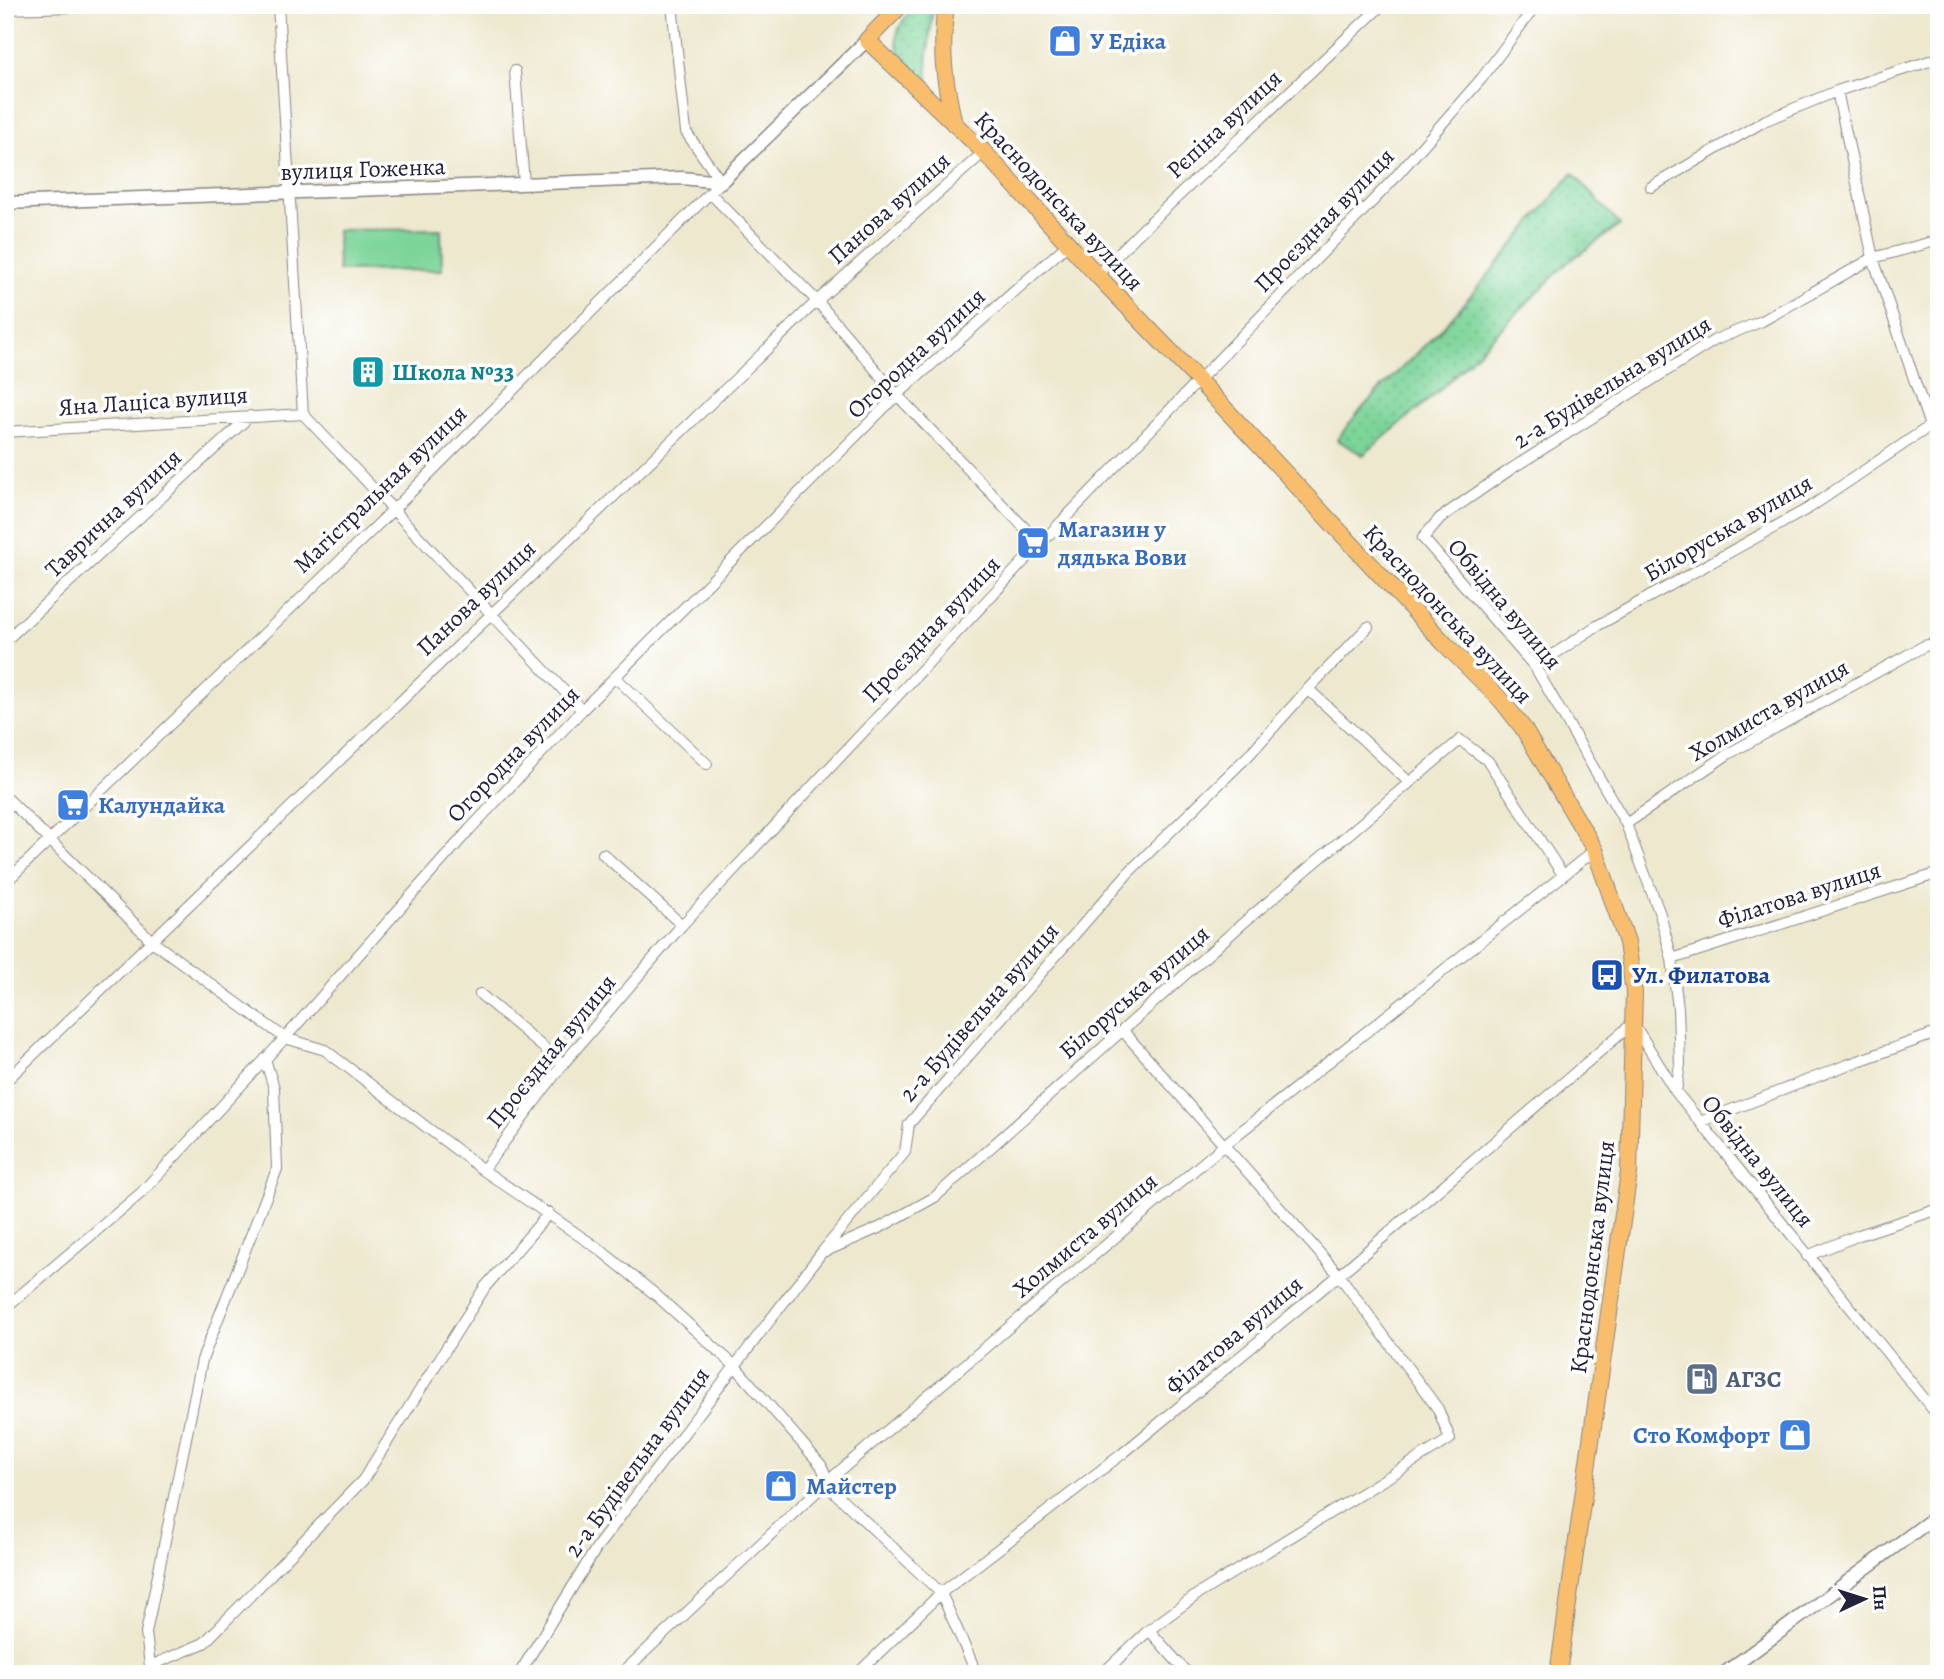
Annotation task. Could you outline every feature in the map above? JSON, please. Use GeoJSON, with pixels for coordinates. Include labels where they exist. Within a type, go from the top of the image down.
{"type":"FeatureCollection","features":[{"type":"Feature","properties":{"kind":"main road","name":"Магістральная вулиця"},"geometry":{"type":"LineString","coordinates":[[867,40],[901,5]]}},
{"type":"Feature","properties":{"kind":"main road"},"geometry":{"type":"LineString","coordinates":[[946,5],[941,41],[945,84],[954,124]]}},
{"type":"Feature","properties":{"kind":"main road","name":"Краснодонська вулиця"},"geometry":{"type":"LineString","coordinates":[[867,40],[984,152],[1444,643],[1502,701],[1523,728],[1595,850],[1627,942],[1634,992],[1629,1172],[1558,1674]]}},
{"type":"Feature","properties":{"kind":"street"},"geometry":{"type":"LineString","coordinates":[[5,9],[142,5]]}},
{"type":"Feature","properties":{"kind":"street"},"geometry":{"type":"LineString","coordinates":[[278,5],[303,414],[582,710]]}},
{"type":"Feature","properties":{"kind":"street"},"geometry":{"type":"LineString","coordinates":[[672,5],[686,132],[721,182]]}},
{"type":"Feature","properties":{"kind":"street","name":"Рєпіна вулиця"},"geometry":{"type":"LineString","coordinates":[[1097,275],[1382,5]]}},
{"type":"Feature","properties":{"kind":"street","name":"Проєздная вулиця"},"geometry":{"type":"LineString","coordinates":[[483,1170],[563,1065],[682,925],[1040,544],[1391,182],[1482,78],[1536,5]]}},
{"type":"Feature","properties":{"kind":"street","name":"Магістральная вулиця"},"geometry":{"type":"LineString","coordinates":[[5,883],[394,509],[867,40]]}},
{"type":"Feature","properties":{"kind":"street"},"geometry":{"type":"LineString","coordinates":[[1651,187],[1766,120],[1837,91],[1939,58]]}},
{"type":"Feature","properties":{"kind":"street"},"geometry":{"type":"LineString","coordinates":[[515,71],[524,184]]}},
{"type":"Feature","properties":{"kind":"street"},"geometry":{"type":"LineString","coordinates":[[1837,91],[1873,258],[1934,424]]}},
{"type":"Feature","properties":{"kind":"street","name":"Панова вулиця"},"geometry":{"type":"LineString","coordinates":[[5,1082],[817,301],[984,152]]}},
{"type":"Feature","properties":{"kind":"street","name":"вулиця Гоженка"},"geometry":{"type":"LineString","coordinates":[[5,203],[682,178],[721,182]]}},
{"type":"Feature","properties":{"kind":"street"},"geometry":{"type":"LineString","coordinates":[[710,193],[817,301],[897,396],[1040,544]]}},
{"type":"Feature","properties":{"kind":"street","name":"2-а Будівельна вулиця"},"geometry":{"type":"LineString","coordinates":[[1423,538],[1440,518],[1511,469],[1715,340],[1762,321],[1873,258],[1939,240]]}},
{"type":"Feature","properties":{"kind":"street","name":"Огородна вулиця"},"geometry":{"type":"LineString","coordinates":[[5,1308],[141,1193],[285,1038],[470,829],[582,710],[897,396],[1068,244]]}},
{"type":"Feature","properties":{"kind":"street","name":"Яна Лаціса вулиця"},"geometry":{"type":"LineString","coordinates":[[5,432],[303,414]]}},
{"type":"Feature","properties":{"kind":"street","name":"Таврична вулиця"},"geometry":{"type":"LineString","coordinates":[[5,641],[250,416]]}},
{"type":"Feature","properties":{"kind":"street","name":"Білоруська вулиця"},"geometry":{"type":"LineString","coordinates":[[1535,667],[1595,627],[1809,508],[1934,424]]}},
{"type":"Feature","properties":{"kind":"street","name":"Обвідна вулиця"},"geometry":{"type":"LineString","coordinates":[[1423,538],[1535,667],[1626,824],[1660,914],[1672,959],[1678,1009],[1680,1064],[1676,1092],[1939,1417]]}},
{"type":"Feature","properties":{"kind":"street","name":"2-а Будівельна вулиця"},"geometry":{"type":"LineString","coordinates":[[519,1674],[597,1547],[822,1252],[905,1152],[909,1125],[1129,872],[1248,756],[1368,627]]}},
{"type":"Feature","properties":{"kind":"street","name":"Холмиста вулиця"},"geometry":{"type":"LineString","coordinates":[[1626,824],[1728,754],[1924,646],[1939,643]]}},
{"type":"Feature","properties":{"kind":"street"},"geometry":{"type":"LineString","coordinates":[[615,677],[707,764]]}},
{"type":"Feature","properties":{"kind":"street"},"geometry":{"type":"LineString","coordinates":[[1308,689],[1409,782]]}},
{"type":"Feature","properties":{"kind":"street","name":"Білоруська вулиця"},"geometry":{"type":"LineString","coordinates":[[822,1252],[881,1227],[935,1197],[1242,924],[1460,740],[1488,761],[1563,875]]}},
{"type":"Feature","properties":{"kind":"street"},"geometry":{"type":"LineString","coordinates":[[5,796],[153,942],[285,1038],[325,1051],[483,1170],[599,1249],[656,1295],[735,1366],[821,1465],[832,1490],[941,1593],[972,1663],[973,1674]]}},
{"type":"Feature","properties":{"kind":"street","name":"Холмиста вулиця"},"geometry":{"type":"LineString","coordinates":[[621,1674],[828,1480],[1224,1146],[1595,850]]}},
{"type":"Feature","properties":{"kind":"street"},"geometry":{"type":"LineString","coordinates":[[603,855],[682,925]]}},
{"type":"Feature","properties":{"kind":"street","name":"Філатова вулиця"},"geometry":{"type":"LineString","coordinates":[[1672,959],[1939,873]]}},
{"type":"Feature","properties":{"kind":"street"},"geometry":{"type":"LineString","coordinates":[[480,994],[563,1065]]}},
{"type":"Feature","properties":{"kind":"street"},"geometry":{"type":"LineString","coordinates":[[1633,1023],[1676,1092]]}},
{"type":"Feature","properties":{"kind":"street","name":"Філатова вулиця"},"geometry":{"type":"LineString","coordinates":[[857,1674],[941,1593],[1122,1454],[1339,1275],[1633,1023]]}},
{"type":"Feature","properties":{"kind":"street"},"geometry":{"type":"LineString","coordinates":[[1102,1674],[1149,1630],[1198,1594],[1450,1438],[1438,1409],[1339,1275],[1123,1031]]}},
{"type":"Feature","properties":{"kind":"street"},"geometry":{"type":"LineString","coordinates":[[1700,1122],[1939,1032]]}},
{"type":"Feature","properties":{"kind":"street"},"geometry":{"type":"LineString","coordinates":[[265,1059],[274,1088],[277,1170],[202,1360],[146,1633],[148,1670],[204,1643],[363,1480],[485,1287],[549,1213]]}},
{"type":"Feature","properties":{"kind":"street"},"geometry":{"type":"LineString","coordinates":[[1807,1256],[1939,1209]]}},
{"type":"Feature","properties":{"kind":"street"},"geometry":{"type":"LineString","coordinates":[[1723,1674],[1939,1514]]}},
{"type":"Feature","properties":{"kind":"street"},"geometry":{"type":"LineString","coordinates":[[1149,1630],[1188,1674]]}},
{"type":"Feature","properties":{"kind":"street"},"geometry":{"type":"LineString","coordinates":[[5,1665],[18,1674]]}},
{"type":"Feature","properties":{"kind":"green space"},"geometry":{"type":"Polygon","coordinates":[[[916,5],[933,5],[927,64],[929,87],[903,57],[896,39],[898,29],[916,5]]]}},
{"type":"Feature","properties":{"kind":"green space"},"geometry":{"type":"Polygon","coordinates":[[[1573,173],[1620,225],[1567,263],[1440,390],[1363,455],[1337,440],[1374,396],[1459,309],[1573,173]]]}},
{"type":"Feature","properties":{"kind":"green space"},"geometry":{"type":"Polygon","coordinates":[[[441,229],[442,270],[338,271],[337,230],[441,229]]]}},
{"type":"Feature","properties":{"kind":"place","name":"У Едіка"},"geometry":{"type":"Point","coordinates":[1065,41]}},
{"type":"Feature","properties":{"kind":"place","name":"Школа №33"},"geometry":{"type":"Point","coordinates":[368,372]}},
{"type":"Feature","properties":{"kind":"place","name":"Магазин у дядька Вови"},"geometry":{"type":"Point","coordinates":[1033,543]}},
{"type":"Feature","properties":{"kind":"place","name":"Калундайка"},"geometry":{"type":"Point","coordinates":[73,805]}},
{"type":"Feature","properties":{"kind":"place","name":"Ул. Филатова"},"geometry":{"type":"Point","coordinates":[1607,975]}},
{"type":"Feature","properties":{"kind":"place","name":"АГЗС"},"geometry":{"type":"Point","coordinates":[1702,1379]}},
{"type":"Feature","properties":{"kind":"place","name":"Сто Комфорт"},"geometry":{"type":"Point","coordinates":[1795,1435]}},
{"type":"Feature","properties":{"kind":"place","name":"Майстер"},"geometry":{"type":"Point","coordinates":[781,1486]}}]}
